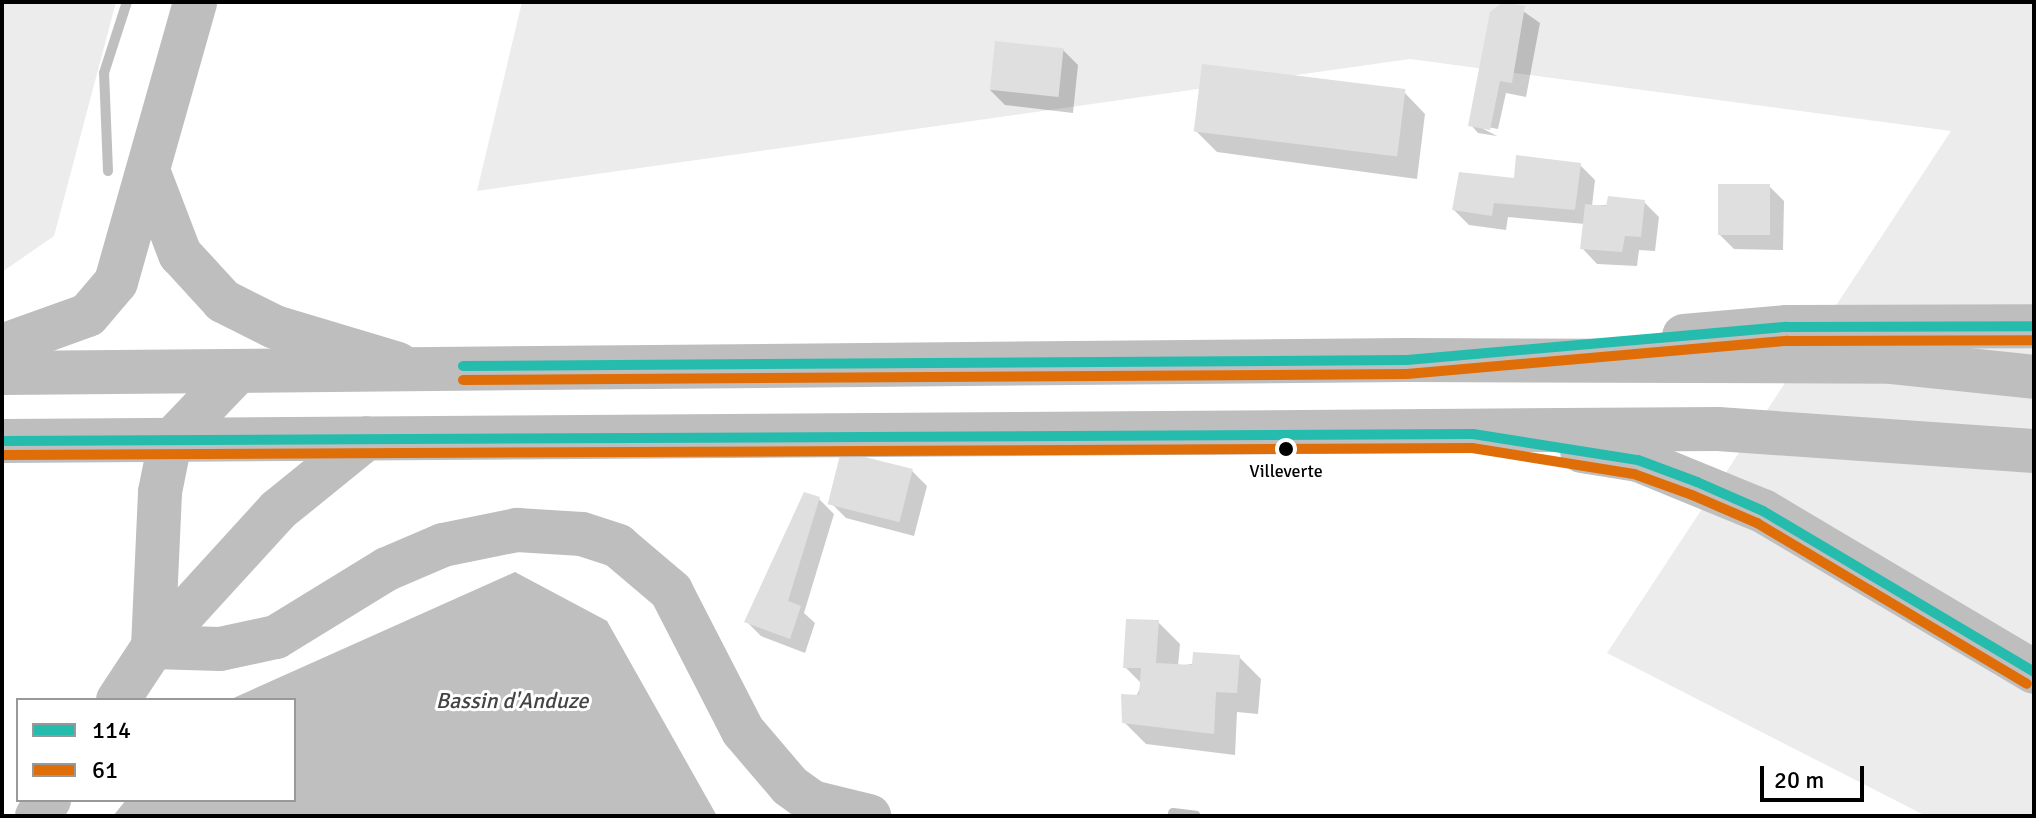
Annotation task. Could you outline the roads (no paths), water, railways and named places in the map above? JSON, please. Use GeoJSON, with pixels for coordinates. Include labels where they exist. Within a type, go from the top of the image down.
{"type":"FeatureCollection","features":[{"type":"Feature","properties":{"kind":"main road"},"geometry":{"type":"LineString","coordinates":[[2,346],[71,323],[105,300],[125,264],[195,2]]}},
{"type":"Feature","properties":{"kind":"main road"},"geometry":{"type":"LineString","coordinates":[[149,173],[180,254],[223,301],[275,327],[406,367]]}},
{"type":"Feature","properties":{"kind":"main road"},"geometry":{"type":"LineString","coordinates":[[1407,360],[1787,327],[2034,326]]}},
{"type":"Feature","properties":{"kind":"main road"},"geometry":{"type":"LineString","coordinates":[[2,373],[1407,360],[1892,362],[2034,377]]}},
{"type":"Feature","properties":{"kind":"main road"},"geometry":{"type":"LineString","coordinates":[[153,647],[160,492],[170,442],[238,371]]}},
{"type":"Feature","properties":{"kind":"main road"},"geometry":{"type":"LineString","coordinates":[[2,441],[1473,434],[1718,429],[2034,451]]}},
{"type":"Feature","properties":{"kind":"main road"},"geometry":{"type":"LineString","coordinates":[[1473,434],[1638,460],[1697,482],[1763,511],[2034,672]]}},
{"type":"Feature","properties":{"kind":"main road"},"geometry":{"type":"LineString","coordinates":[[119,698],[153,647],[278,510],[367,438]]}},
{"type":"Feature","properties":{"kind":"main road"},"geometry":{"type":"LineString","coordinates":[[153,647],[220,649],[276,637],[387,569],[443,545],[517,530],[582,534],[618,546],[671,591],[743,731],[790,786],[812,802],[869,816]]}},
{"type":"Feature","properties":{"kind":"water","name":"Bassin d'Anduze"},"geometry":{"type":"Polygon","coordinates":[[[515,572],[607,621],[717,816],[113,816],[124,802],[296,802],[296,698],[233,698],[515,572]]]}},
{"type":"Feature","properties":{"kind":"waterway"},"geometry":{"type":"LineString","coordinates":[[108,171],[104,73],[127,2]]}},
{"type":"Feature","properties":{"kind":"waterway"},"geometry":{"type":"LineString","coordinates":[[1173,813],[1196,816]]}},
{"type":"Feature","properties":{"kind":"place","name":"Villeverte"},"geometry":{"type":"Point","coordinates":[1286,449]}}]}
